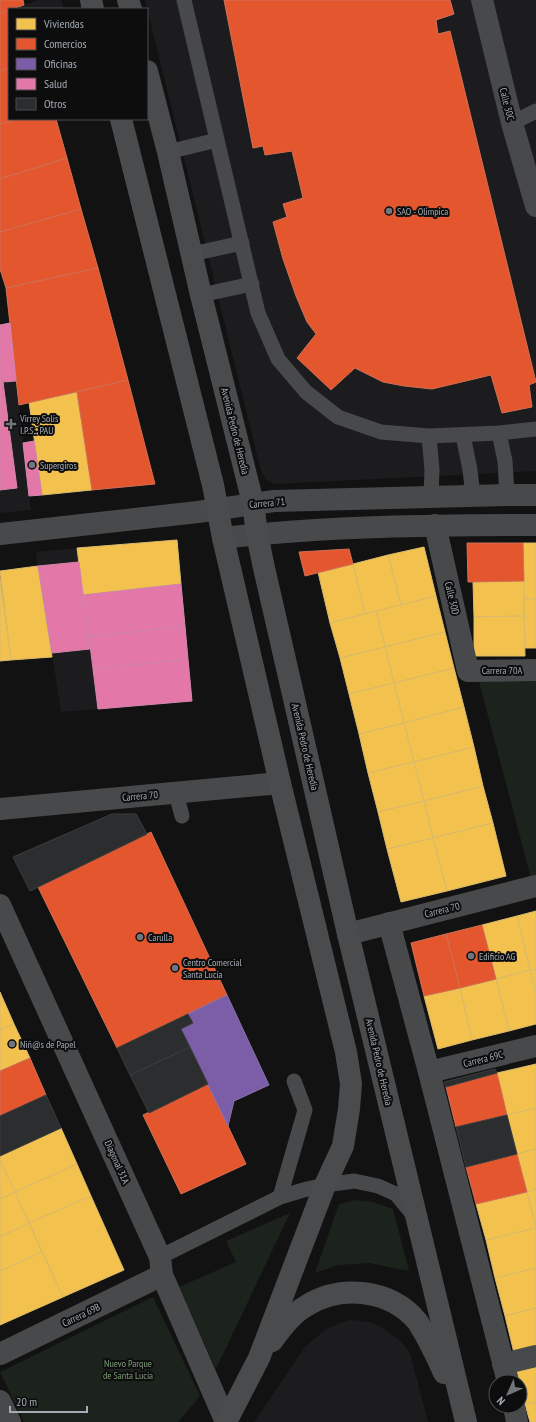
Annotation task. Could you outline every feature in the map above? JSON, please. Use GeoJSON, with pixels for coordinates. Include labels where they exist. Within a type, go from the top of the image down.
{"type":"FeatureCollection","features":[{"type":"Feature","properties":{"kind":"highway","name":"Avenida Pedro de Heredia"},"geometry":{"type":"LineString","coordinates":[[148,75],[253,503],[257,534],[348,934],[465,1420]]}},
{"type":"Feature","properties":{"kind":"highway"},"geometry":{"type":"LineString","coordinates":[[121,120],[213,485],[223,538],[280,783],[346,1052],[351,1084],[349,1109],[343,1146],[325,1185],[259,1358],[226,1422]]}},
{"type":"Feature","properties":{"kind":"highway"},"geometry":{"type":"LineString","coordinates":[[259,1358],[287,1321],[306,1306],[328,1295],[350,1292],[378,1295],[399,1306],[417,1321],[434,1350],[465,1420]]}},
{"type":"Feature","properties":{"kind":"street","name":"Calle 30C"},"geometry":{"type":"LineString","coordinates":[[482,0],[512,123],[536,206]]}},
{"type":"Feature","properties":{"kind":"street","name":"Carrera 71"},"geometry":{"type":"LineString","coordinates":[[0,534],[218,509],[274,501],[536,495]]}},
{"type":"Feature","properties":{"kind":"street"},"geometry":{"type":"LineString","coordinates":[[223,538],[295,531],[435,525],[536,524]]}},
{"type":"Feature","properties":{"kind":"street","name":"Calle 30D"},"geometry":{"type":"LineString","coordinates":[[435,525],[468,671]]}},
{"type":"Feature","properties":{"kind":"street","name":"Carrera 70A"},"geometry":{"type":"LineString","coordinates":[[468,671],[536,670]]}},
{"type":"Feature","properties":{"kind":"street","name":"Carrera 70"},"geometry":{"type":"LineString","coordinates":[[0,809],[280,783]]}},
{"type":"Feature","properties":{"kind":"street","name":"Carrera 70"},"geometry":{"type":"LineString","coordinates":[[348,934],[536,886]]}},
{"type":"Feature","properties":{"kind":"street","name":"Diagonal 31A"},"geometry":{"type":"LineString","coordinates":[[0,905],[161,1266],[226,1422]]}},
{"type":"Feature","properties":{"kind":"street"},"geometry":{"type":"LineString","coordinates":[[389,923],[429,1072],[505,1373],[536,1356]]}},
{"type":"Feature","properties":{"kind":"street","name":"Carrera 69C"},"geometry":{"type":"LineString","coordinates":[[429,1072],[536,1046]]}},
{"type":"Feature","properties":{"kind":"street","name":"Carrera 69B"},"geometry":{"type":"LineString","coordinates":[[0,1354],[161,1266]]}},
{"type":"Feature","properties":{"kind":"street"},"geometry":{"type":"LineString","coordinates":[[0,1401],[10,1422]]}},
{"type":"Feature","properties":{"kind":"lane"},"geometry":{"type":"LineString","coordinates":[[184,0],[258,312],[278,359],[306,392],[338,417],[381,432],[429,436],[499,433],[536,429]]}},
{"type":"Feature","properties":{"kind":"lane"},"geometry":{"type":"LineString","coordinates":[[512,123],[536,111]]}},
{"type":"Feature","properties":{"kind":"lane"},"geometry":{"type":"LineString","coordinates":[[168,152],[217,140]]}},
{"type":"Feature","properties":{"kind":"lane"},"geometry":{"type":"LineString","coordinates":[[192,254],[242,243]]}},
{"type":"Feature","properties":{"kind":"lane"},"geometry":{"type":"LineString","coordinates":[[201,295],[252,284]]}},
{"type":"Feature","properties":{"kind":"lane"},"geometry":{"type":"LineString","coordinates":[[499,433],[505,461],[507,495]]}},
{"type":"Feature","properties":{"kind":"lane"},"geometry":{"type":"LineString","coordinates":[[463,435],[470,470],[473,496]]}},
{"type":"Feature","properties":{"kind":"lane"},"geometry":{"type":"LineString","coordinates":[[429,436],[432,470],[431,497]]}},
{"type":"Feature","properties":{"kind":"lane"},"geometry":{"type":"LineString","coordinates":[[176,793],[182,816]]}},
{"type":"Feature","properties":{"kind":"lane"},"geometry":{"type":"LineString","coordinates":[[280,1197],[305,1110],[294,1081]]}},
{"type":"Feature","properties":{"kind":"lane"},"geometry":{"type":"LineString","coordinates":[[161,1266],[280,1197],[307,1188],[354,1181],[378,1186],[396,1194],[416,1218]]}},
{"type":"Feature","properties":{"kind":"shaded area"},"geometry":{"type":"Polygon","coordinates":[[[39,0],[61,0],[64,8],[15,8],[39,0]]]}},
{"type":"Feature","properties":{"kind":"shaded area"},"geometry":{"type":"Polygon","coordinates":[[[145,0],[536,0],[536,471],[275,484],[268,481],[262,473],[260,467],[145,0]]]}},
{"type":"Feature","properties":{"kind":"shaded area","name":"Virrey Solís I.P.S.: PAU"},"geometry":{"type":"Polygon","coordinates":[[[10,323],[31,510],[0,513],[0,325],[10,323]]]}},
{"type":"Feature","properties":{"kind":"shaded area"},"geometry":{"type":"Polygon","coordinates":[[[77,548],[98,709],[61,712],[36,552],[77,548]]]}},
{"type":"Feature","properties":{"kind":"shaded area"},"geometry":{"type":"Polygon","coordinates":[[[352,1320],[369,1322],[379,1326],[401,1341],[410,1353],[428,1422],[254,1422],[305,1347],[325,1330],[343,1322],[352,1320]]]}},
{"type":"Feature","properties":{"kind":"green space"},"geometry":{"type":"Polygon","coordinates":[[[478,678],[536,678],[536,877],[531,878],[478,678]]]}},
{"type":"Feature","properties":{"kind":"green space"},"geometry":{"type":"Polygon","coordinates":[[[355,1200],[373,1202],[393,1209],[409,1271],[369,1263],[338,1265],[315,1273],[339,1204],[355,1200]]]}},
{"type":"Feature","properties":{"kind":"green space"},"geometry":{"type":"Polygon","coordinates":[[[290,1213],[216,1369],[179,1287],[236,1262],[226,1241],[290,1213]]]}},
{"type":"Feature","properties":{"kind":"green space","name":"Nuevo Parque de Santa Lucía"},"geometry":{"type":"Polygon","coordinates":[[[153,1297],[200,1396],[178,1422],[24,1422],[0,1372],[153,1297]]]}},
{"type":"Feature","properties":{"kind":"building: Viviendas"},"geometry":{"type":"Polygon","coordinates":[[[77,392],[92,490],[42,495],[29,402],[77,392]]]}},
{"type":"Feature","properties":{"kind":"building: Viviendas"},"geometry":{"type":"Polygon","coordinates":[[[177,540],[181,584],[83,595],[77,548],[177,540]]]}},
{"type":"Feature","properties":{"kind":"building: Viviendas"},"geometry":{"type":"Polygon","coordinates":[[[523,543],[536,543],[536,599],[524,599],[523,543]]]}},
{"type":"Feature","properties":{"kind":"building: Viviendas"},"geometry":{"type":"Polygon","coordinates":[[[424,547],[436,596],[401,605],[388,555],[424,547]]]}},
{"type":"Feature","properties":{"kind":"building: Viviendas"},"geometry":{"type":"Polygon","coordinates":[[[388,555],[401,605],[365,614],[353,564],[388,555]]]}},
{"type":"Feature","properties":{"kind":"building: Viviendas"},"geometry":{"type":"Polygon","coordinates":[[[353,564],[365,614],[330,623],[318,572],[353,564]]]}},
{"type":"Feature","properties":{"kind":"building: Viviendas"},"geometry":{"type":"Polygon","coordinates":[[[38,566],[52,657],[11,660],[0,571],[38,566]]]}},
{"type":"Feature","properties":{"kind":"building: Viviendas"},"geometry":{"type":"Polygon","coordinates":[[[0,578],[11,660],[0,661],[0,578]]]}},
{"type":"Feature","properties":{"kind":"building: Viviendas"},"geometry":{"type":"Polygon","coordinates":[[[524,581],[524,616],[474,617],[473,582],[524,581]]]}},
{"type":"Feature","properties":{"kind":"building: Viviendas"},"geometry":{"type":"Polygon","coordinates":[[[436,596],[445,632],[385,647],[376,611],[436,596]]]}},
{"type":"Feature","properties":{"kind":"building: Viviendas"},"geometry":{"type":"Polygon","coordinates":[[[524,599],[536,599],[536,648],[525,648],[524,599]]]}},
{"type":"Feature","properties":{"kind":"building: Viviendas"},"geometry":{"type":"Polygon","coordinates":[[[376,611],[385,647],[340,658],[330,623],[376,611]]]}},
{"type":"Feature","properties":{"kind":"building: Viviendas"},"geometry":{"type":"Polygon","coordinates":[[[524,616],[525,656],[474,656],[474,617],[524,616]]]}},
{"type":"Feature","properties":{"kind":"building: Viviendas"},"geometry":{"type":"Polygon","coordinates":[[[445,632],[454,668],[394,683],[385,647],[445,632]]]}},
{"type":"Feature","properties":{"kind":"building: Viviendas"},"geometry":{"type":"Polygon","coordinates":[[[385,647],[394,683],[349,694],[340,658],[385,647]]]}},
{"type":"Feature","properties":{"kind":"building: Viviendas"},"geometry":{"type":"Polygon","coordinates":[[[454,668],[464,707],[404,723],[394,683],[454,668]]]}},
{"type":"Feature","properties":{"kind":"building: Viviendas"},"geometry":{"type":"Polygon","coordinates":[[[394,683],[404,723],[359,734],[349,694],[394,683]]]}},
{"type":"Feature","properties":{"kind":"building: Viviendas"},"geometry":{"type":"Polygon","coordinates":[[[464,707],[474,747],[414,762],[404,723],[464,707]]]}},
{"type":"Feature","properties":{"kind":"building: Viviendas"},"geometry":{"type":"Polygon","coordinates":[[[404,723],[414,762],[368,773],[359,734],[404,723]]]}},
{"type":"Feature","properties":{"kind":"building: Viviendas"},"geometry":{"type":"Polygon","coordinates":[[[474,747],[483,786],[424,801],[414,762],[474,747]]]}},
{"type":"Feature","properties":{"kind":"building: Viviendas"},"geometry":{"type":"Polygon","coordinates":[[[414,762],[424,801],[378,812],[368,773],[414,762]]]}},
{"type":"Feature","properties":{"kind":"building: Viviendas"},"geometry":{"type":"Polygon","coordinates":[[[483,786],[493,823],[433,838],[424,801],[483,786]]]}},
{"type":"Feature","properties":{"kind":"building: Viviendas"},"geometry":{"type":"Polygon","coordinates":[[[424,801],[433,838],[387,849],[378,812],[424,801]]]}},
{"type":"Feature","properties":{"kind":"building: Viviendas"},"geometry":{"type":"Polygon","coordinates":[[[493,823],[506,876],[447,891],[433,838],[493,823]]]}},
{"type":"Feature","properties":{"kind":"building: Viviendas"},"geometry":{"type":"Polygon","coordinates":[[[433,838],[447,891],[401,902],[387,849],[433,838]]]}},
{"type":"Feature","properties":{"kind":"building: Viviendas"},"geometry":{"type":"Polygon","coordinates":[[[536,911],[536,969],[530,970],[517,916],[536,911]]]}},
{"type":"Feature","properties":{"kind":"building: Viviendas"},"geometry":{"type":"Polygon","coordinates":[[[517,916],[530,970],[496,979],[482,925],[517,916]]]}},
{"type":"Feature","properties":{"kind":"building: Viviendas"},"geometry":{"type":"Polygon","coordinates":[[[536,969],[536,993],[530,970],[536,969]]]}},
{"type":"Feature","properties":{"kind":"building: Viviendas"},"geometry":{"type":"Polygon","coordinates":[[[530,970],[536,993],[536,1024],[509,1031],[496,979],[530,970]]]}},
{"type":"Feature","properties":{"kind":"building: Viviendas"},"geometry":{"type":"Polygon","coordinates":[[[496,979],[509,1031],[472,1040],[460,988],[496,979]]]}},
{"type":"Feature","properties":{"kind":"building: Viviendas"},"geometry":{"type":"Polygon","coordinates":[[[460,988],[472,1040],[438,1049],[424,996],[460,988]]]}},
{"type":"Feature","properties":{"kind":"building: Viviendas"},"geometry":{"type":"Polygon","coordinates":[[[0,992],[14,1024],[0,1030],[0,992]]]}},
{"type":"Feature","properties":{"kind":"building: Viviendas","name":"Niñ@s de Papel"},"geometry":{"type":"Polygon","coordinates":[[[14,1024],[30,1058],[0,1071],[0,1030],[14,1024]]]}},
{"type":"Feature","properties":{"kind":"building: Viviendas"},"geometry":{"type":"Polygon","coordinates":[[[536,1064],[536,1108],[507,1115],[497,1073],[536,1064]]]}},
{"type":"Feature","properties":{"kind":"building: Viviendas"},"geometry":{"type":"Polygon","coordinates":[[[536,1108],[536,1149],[517,1154],[507,1115],[536,1108]]]}},
{"type":"Feature","properties":{"kind":"building: Viviendas"},"geometry":{"type":"Polygon","coordinates":[[[61,1128],[77,1164],[15,1192],[0,1160],[0,1156],[61,1128]]]}},
{"type":"Feature","properties":{"kind":"building: Viviendas"},"geometry":{"type":"Polygon","coordinates":[[[536,1149],[536,1189],[527,1192],[517,1154],[536,1149]]]}},
{"type":"Feature","properties":{"kind":"building: Viviendas"},"geometry":{"type":"Polygon","coordinates":[[[0,1160],[15,1192],[0,1199],[0,1160]]]}},
{"type":"Feature","properties":{"kind":"building: Viviendas"},"geometry":{"type":"Polygon","coordinates":[[[77,1164],[91,1196],[29,1223],[15,1192],[77,1164]]]}},
{"type":"Feature","properties":{"kind":"building: Viviendas"},"geometry":{"type":"Polygon","coordinates":[[[536,1189],[536,1227],[527,1192],[536,1189]]]}},
{"type":"Feature","properties":{"kind":"building: Viviendas"},"geometry":{"type":"Polygon","coordinates":[[[15,1192],[29,1223],[0,1237],[0,1199],[15,1192]]]}},
{"type":"Feature","properties":{"kind":"building: Viviendas"},"geometry":{"type":"Polygon","coordinates":[[[527,1192],[536,1228],[486,1240],[476,1204],[527,1192]]]}},
{"type":"Feature","properties":{"kind":"building: Viviendas"},"geometry":{"type":"Polygon","coordinates":[[[91,1196],[124,1270],[63,1297],[29,1223],[91,1196]]]}},
{"type":"Feature","properties":{"kind":"building: Viviendas"},"geometry":{"type":"Polygon","coordinates":[[[29,1223],[42,1252],[0,1271],[0,1237],[29,1223]]]}},
{"type":"Feature","properties":{"kind":"building: Viviendas"},"geometry":{"type":"Polygon","coordinates":[[[536,1228],[536,1268],[495,1278],[486,1240],[536,1228]]]}},
{"type":"Feature","properties":{"kind":"building: Viviendas"},"geometry":{"type":"Polygon","coordinates":[[[42,1252],[63,1297],[0,1325],[0,1271],[42,1252]]]}},
{"type":"Feature","properties":{"kind":"building: Viviendas"},"geometry":{"type":"Polygon","coordinates":[[[536,1268],[536,1308],[505,1316],[495,1278],[536,1268]]]}},
{"type":"Feature","properties":{"kind":"building: Viviendas"},"geometry":{"type":"Polygon","coordinates":[[[536,1308],[536,1348],[514,1353],[505,1316],[536,1308]]]}},
{"type":"Feature","properties":{"kind":"building: Viviendas"},"geometry":{"type":"Polygon","coordinates":[[[536,1366],[536,1402],[528,1403],[528,1374],[518,1374],[517,1371],[536,1366]]]}},
{"type":"Feature","properties":{"kind":"building: Viviendas"},"geometry":{"type":"Polygon","coordinates":[[[536,1402],[536,1422],[530,1422],[528,1414],[528,1403],[536,1402]]]}},
{"type":"Feature","properties":{"kind":"building: Comercios"},"geometry":{"type":"Polygon","coordinates":[[[0,0],[23,0],[24,5],[15,8],[8,8],[8,10],[0,13],[0,0]]]}},
{"type":"Feature","properties":{"kind":"building: Comercios","name":"SAO - Olimpica"},"geometry":{"type":"Polygon","coordinates":[[[224,0],[450,0],[454,14],[436,20],[438,34],[450,31],[536,382],[529,385],[532,407],[502,413],[491,375],[432,389],[383,382],[355,368],[331,390],[297,358],[316,334],[307,322],[296,296],[283,259],[273,222],[287,217],[283,204],[303,198],[292,151],[265,155],[263,146],[253,148],[224,0]]]}},
{"type":"Feature","properties":{"kind":"building: Comercios"},"geometry":{"type":"Polygon","coordinates":[[[8,10],[8,68],[0,71],[0,13],[8,10]]]}},
{"type":"Feature","properties":{"kind":"building: Comercios"},"geometry":{"type":"Polygon","coordinates":[[[8,68],[8,120],[13,120],[0,124],[0,71],[8,68]]]}},
{"type":"Feature","properties":{"kind":"building: Comercios"},"geometry":{"type":"Polygon","coordinates":[[[13,120],[56,120],[67,158],[0,179],[0,124],[13,120]]]}},
{"type":"Feature","properties":{"kind":"building: Comercios"},"geometry":{"type":"Polygon","coordinates":[[[67,158],[81,209],[0,232],[0,179],[67,158]]]}},
{"type":"Feature","properties":{"kind":"building: Comercios"},"geometry":{"type":"Polygon","coordinates":[[[81,209],[98,268],[6,288],[0,269],[0,232],[81,209]]]}},
{"type":"Feature","properties":{"kind":"building: Comercios"},"geometry":{"type":"Polygon","coordinates":[[[98,268],[128,380],[19,405],[6,288],[98,268]]]}},
{"type":"Feature","properties":{"kind":"building: Comercios"},"geometry":{"type":"Polygon","coordinates":[[[128,380],[155,484],[92,490],[77,392],[128,380]]]}},
{"type":"Feature","properties":{"kind":"building: Comercios"},"geometry":{"type":"Polygon","coordinates":[[[467,543],[523,543],[524,581],[468,582],[467,543]]]}},
{"type":"Feature","properties":{"kind":"building: Comercios"},"geometry":{"type":"Polygon","coordinates":[[[349,549],[353,564],[305,576],[299,552],[349,549]]]}},
{"type":"Feature","properties":{"kind":"building: Comercios"},"geometry":{"type":"Polygon","coordinates":[[[151,832],[227,995],[117,1048],[38,887],[151,832]]]}},
{"type":"Feature","properties":{"kind":"building: Comercios","name":"Edificio AG"},"geometry":{"type":"Polygon","coordinates":[[[482,925],[496,979],[460,988],[446,934],[482,925]]]}},
{"type":"Feature","properties":{"kind":"building: Comercios"},"geometry":{"type":"Polygon","coordinates":[[[446,934],[460,988],[424,996],[411,943],[446,934]]]}},
{"type":"Feature","properties":{"kind":"building: Comercios"},"geometry":{"type":"Polygon","coordinates":[[[30,1058],[46,1095],[0,1116],[0,1071],[30,1058]]]}},
{"type":"Feature","properties":{"kind":"building: Comercios"},"geometry":{"type":"Polygon","coordinates":[[[497,1073],[507,1115],[456,1127],[446,1087],[497,1073]]]}},
{"type":"Feature","properties":{"kind":"building: Comercios"},"geometry":{"type":"Polygon","coordinates":[[[208,1084],[246,1164],[181,1194],[143,1115],[208,1084]]]}},
{"type":"Feature","properties":{"kind":"building: Comercios"},"geometry":{"type":"Polygon","coordinates":[[[517,1154],[527,1192],[476,1204],[466,1167],[517,1154]]]}},
{"type":"Feature","properties":{"kind":"building: Oficinas"},"geometry":{"type":"Polygon","coordinates":[[[227,995],[269,1085],[234,1101],[228,1126],[181,1029],[193,1023],[188,1014],[227,995]]]}},
{"type":"Feature","properties":{"kind":"building: Salud"},"geometry":{"type":"Polygon","coordinates":[[[10,323],[16,381],[3,382],[17,488],[0,490],[0,325],[10,323]]]}},
{"type":"Feature","properties":{"kind":"building: Salud","name":"Supergiros"},"geometry":{"type":"Polygon","coordinates":[[[34,441],[42,495],[29,496],[23,443],[34,441]]]}},
{"type":"Feature","properties":{"kind":"building: Salud"},"geometry":{"type":"Polygon","coordinates":[[[79,562],[90,649],[52,653],[38,566],[79,562]]]}},
{"type":"Feature","properties":{"kind":"building: Salud"},"geometry":{"type":"Polygon","coordinates":[[[181,584],[185,626],[89,637],[83,595],[181,584]]]}},
{"type":"Feature","properties":{"kind":"building: Salud"},"geometry":{"type":"Polygon","coordinates":[[[185,626],[188,659],[93,669],[89,637],[185,626]]]}},
{"type":"Feature","properties":{"kind":"building: Salud"},"geometry":{"type":"Polygon","coordinates":[[[188,659],[192,701],[98,709],[93,669],[188,659]]]}},
{"type":"Feature","properties":{"kind":"building: Otros"},"geometry":{"type":"Polygon","coordinates":[[[112,814],[136,814],[147,834],[30,891],[13,857],[112,814]]]}},
{"type":"Feature","properties":{"kind":"building: Otros"},"geometry":{"type":"Polygon","coordinates":[[[188,1014],[193,1023],[181,1029],[190,1047],[130,1075],[117,1048],[188,1014]]]}},
{"type":"Feature","properties":{"kind":"building: Otros"},"geometry":{"type":"Polygon","coordinates":[[[190,1047],[208,1084],[149,1113],[130,1075],[190,1047]]]}},
{"type":"Feature","properties":{"kind":"building: Otros"},"geometry":{"type":"Polygon","coordinates":[[[495,1069],[497,1073],[446,1087],[444,1082],[495,1069]]]}},
{"type":"Feature","properties":{"kind":"building: Otros"},"geometry":{"type":"Polygon","coordinates":[[[46,1095],[61,1128],[0,1156],[0,1116],[46,1095]]]}},
{"type":"Feature","properties":{"kind":"building: Otros"},"geometry":{"type":"Polygon","coordinates":[[[507,1115],[517,1154],[466,1167],[456,1127],[507,1115]]]}},
{"type":"Feature","properties":{"kind":"place","name":"SAO - Olimpica"},"geometry":{"type":"Point","coordinates":[389,211]}},
{"type":"Feature","properties":{"kind":"place","name":"Virrey Solís I.P.S.: PAU"},"geometry":{"type":"Point","coordinates":[11,424]}},
{"type":"Feature","properties":{"kind":"place","name":"Supergiros"},"geometry":{"type":"Point","coordinates":[32,465]}},
{"type":"Feature","properties":{"kind":"place","name":"Carulla"},"geometry":{"type":"Point","coordinates":[140,937]}},
{"type":"Feature","properties":{"kind":"place","name":"Edificio AG"},"geometry":{"type":"Point","coordinates":[471,956]}},
{"type":"Feature","properties":{"kind":"place","name":"Centro Comercial Santa Lucía"},"geometry":{"type":"Point","coordinates":[175,968]}},
{"type":"Feature","properties":{"kind":"place","name":"Niñ@s de Papel"},"geometry":{"type":"Point","coordinates":[12,1044]}}]}
